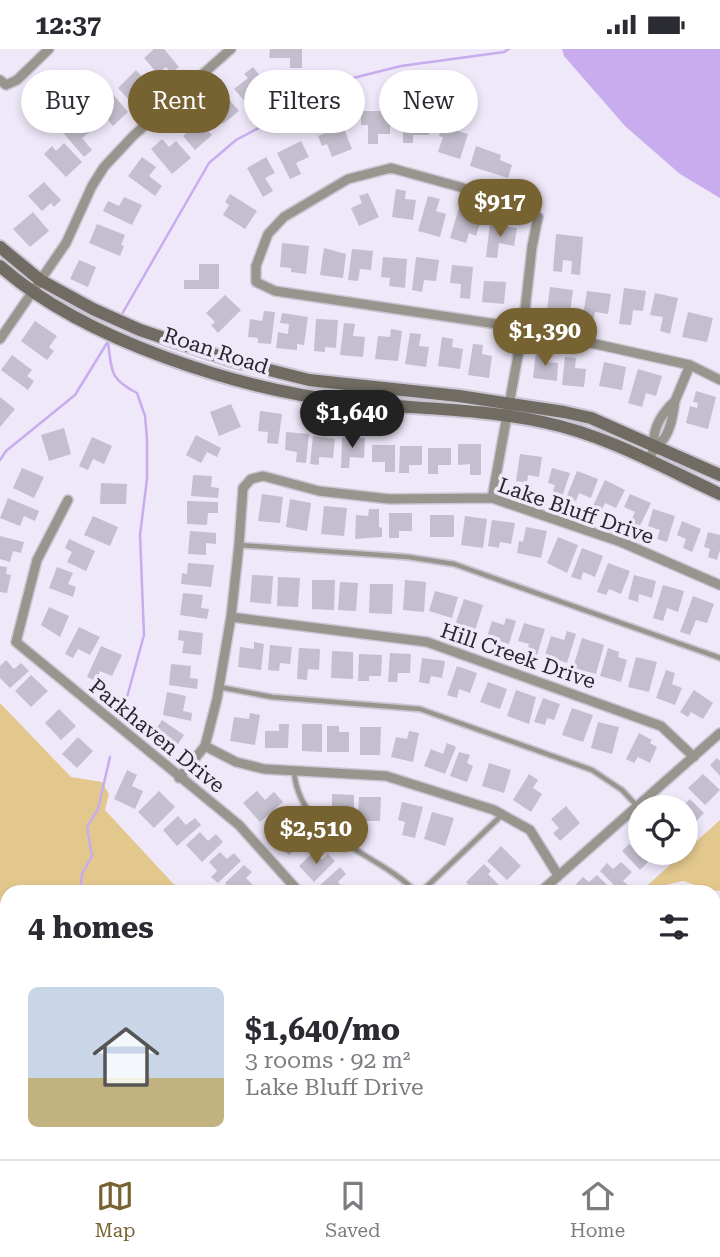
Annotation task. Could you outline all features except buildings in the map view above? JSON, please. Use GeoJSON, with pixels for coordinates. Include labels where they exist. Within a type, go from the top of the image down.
{"type":"FeatureCollection","features":[{"type":"Feature","properties":{"kind":"street"},"geometry":{"type":"LineString","coordinates":[[3,83],[17,80],[49,49]]}},
{"type":"Feature","properties":{"kind":"street"},"geometry":{"type":"LineString","coordinates":[[0,339],[66,243],[92,186],[104,167],[133,136],[231,49]]}},
{"type":"Feature","properties":{"kind":"street"},"geometry":{"type":"LineString","coordinates":[[492,498],[523,328],[538,217],[460,187],[391,167],[348,179],[327,189],[284,217],[268,234],[256,266],[256,282],[275,291],[523,328],[690,365],[720,380]]}},
{"type":"Feature","properties":{"kind":"street","name":"Roan Road"},"geometry":{"type":"LineString","coordinates":[[0,247],[40,280],[93,309],[140,330],[272,372],[509,409],[591,418],[720,475]]}},
{"type":"Feature","properties":{"kind":"street","name":"Roan Road"},"geometry":{"type":"LineString","coordinates":[[0,266],[32,292],[98,329],[191,366],[235,380],[304,396],[346,402],[471,410],[509,409],[612,443],[720,494]]}},
{"type":"Feature","properties":{"kind":"street"},"geometry":{"type":"LineString","coordinates":[[648,460],[654,447],[663,440],[673,419],[675,401],[690,365]]}},
{"type":"Feature","properties":{"kind":"street","name":"Lake Bluff Drive"},"geometry":{"type":"LineString","coordinates":[[239,545],[243,488],[251,479],[263,476],[319,491],[389,499],[492,498],[621,542],[720,585]]}},
{"type":"Feature","properties":{"kind":"street","name":"Parkhaven Drive"},"geometry":{"type":"LineString","coordinates":[[68,500],[37,560],[16,642],[239,825],[293,885]]}},
{"type":"Feature","properties":{"kind":"street"},"geometry":{"type":"LineString","coordinates":[[179,778],[205,746],[231,617],[239,545]]}},
{"type":"Feature","properties":{"kind":"street","name":"Hill Creek Drive"},"geometry":{"type":"LineString","coordinates":[[231,617],[427,642],[661,726],[694,757]]}},
{"type":"Feature","properties":{"kind":"street"},"geometry":{"type":"LineString","coordinates":[[651,795],[720,733]]}},
{"type":"Feature","properties":{"kind":"street"},"geometry":{"type":"LineString","coordinates":[[205,746],[236,762],[264,769],[386,776],[444,793],[502,815],[530,830],[558,875]]}},
{"type":"Feature","properties":{"kind":"street"},"geometry":{"type":"LineString","coordinates":[[547,885],[628,815]]}},
{"type":"Feature","properties":{"kind":"lane"},"geometry":{"type":"LineString","coordinates":[[239,545],[408,557],[454,564],[720,659]]}},
{"type":"Feature","properties":{"kind":"lane"},"geometry":{"type":"LineString","coordinates":[[219,687],[272,697],[420,709],[592,770],[628,797]]}},
{"type":"Feature","properties":{"kind":"lane"},"geometry":{"type":"LineString","coordinates":[[293,771],[295,790],[303,805],[325,829],[408,885]]}},
{"type":"Feature","properties":{"kind":"lane"},"geometry":{"type":"LineString","coordinates":[[428,885],[502,815]]}},
{"type":"Feature","properties":{"kind":"shaded area"},"geometry":{"type":"Polygon","coordinates":[[[562,49],[720,49],[720,198],[680,174],[625,126],[564,56],[562,49]]]}},
{"type":"Feature","properties":{"kind":"shaded area"},"geometry":{"type":"Polygon","coordinates":[[[0,703],[71,777],[102,782],[109,794],[105,810],[175,885],[0,885],[0,703]]]}},
{"type":"Feature","properties":{"kind":"shaded area"},"geometry":{"type":"Polygon","coordinates":[[[720,820],[720,885],[695,885],[683,881],[648,885],[670,865],[698,865],[698,840],[720,820]]]}},
{"type":"Feature","properties":{"kind":"waterway"},"geometry":{"type":"LineString","coordinates":[[122,314],[209,163],[236,140],[353,78],[401,66],[504,52],[509,49]]}},
{"type":"Feature","properties":{"kind":"waterway"},"geometry":{"type":"LineString","coordinates":[[108,342],[114,374],[137,393],[145,416],[147,439],[147,479],[140,535],[144,635],[124,708]]}},
{"type":"Feature","properties":{"kind":"waterway"},"geometry":{"type":"LineString","coordinates":[[0,460],[6,451],[75,395],[107,343]]}},
{"type":"Feature","properties":{"kind":"waterway"},"geometry":{"type":"LineString","coordinates":[[81,885],[82,874],[92,856],[87,827],[98,809],[110,757]]}}]}
